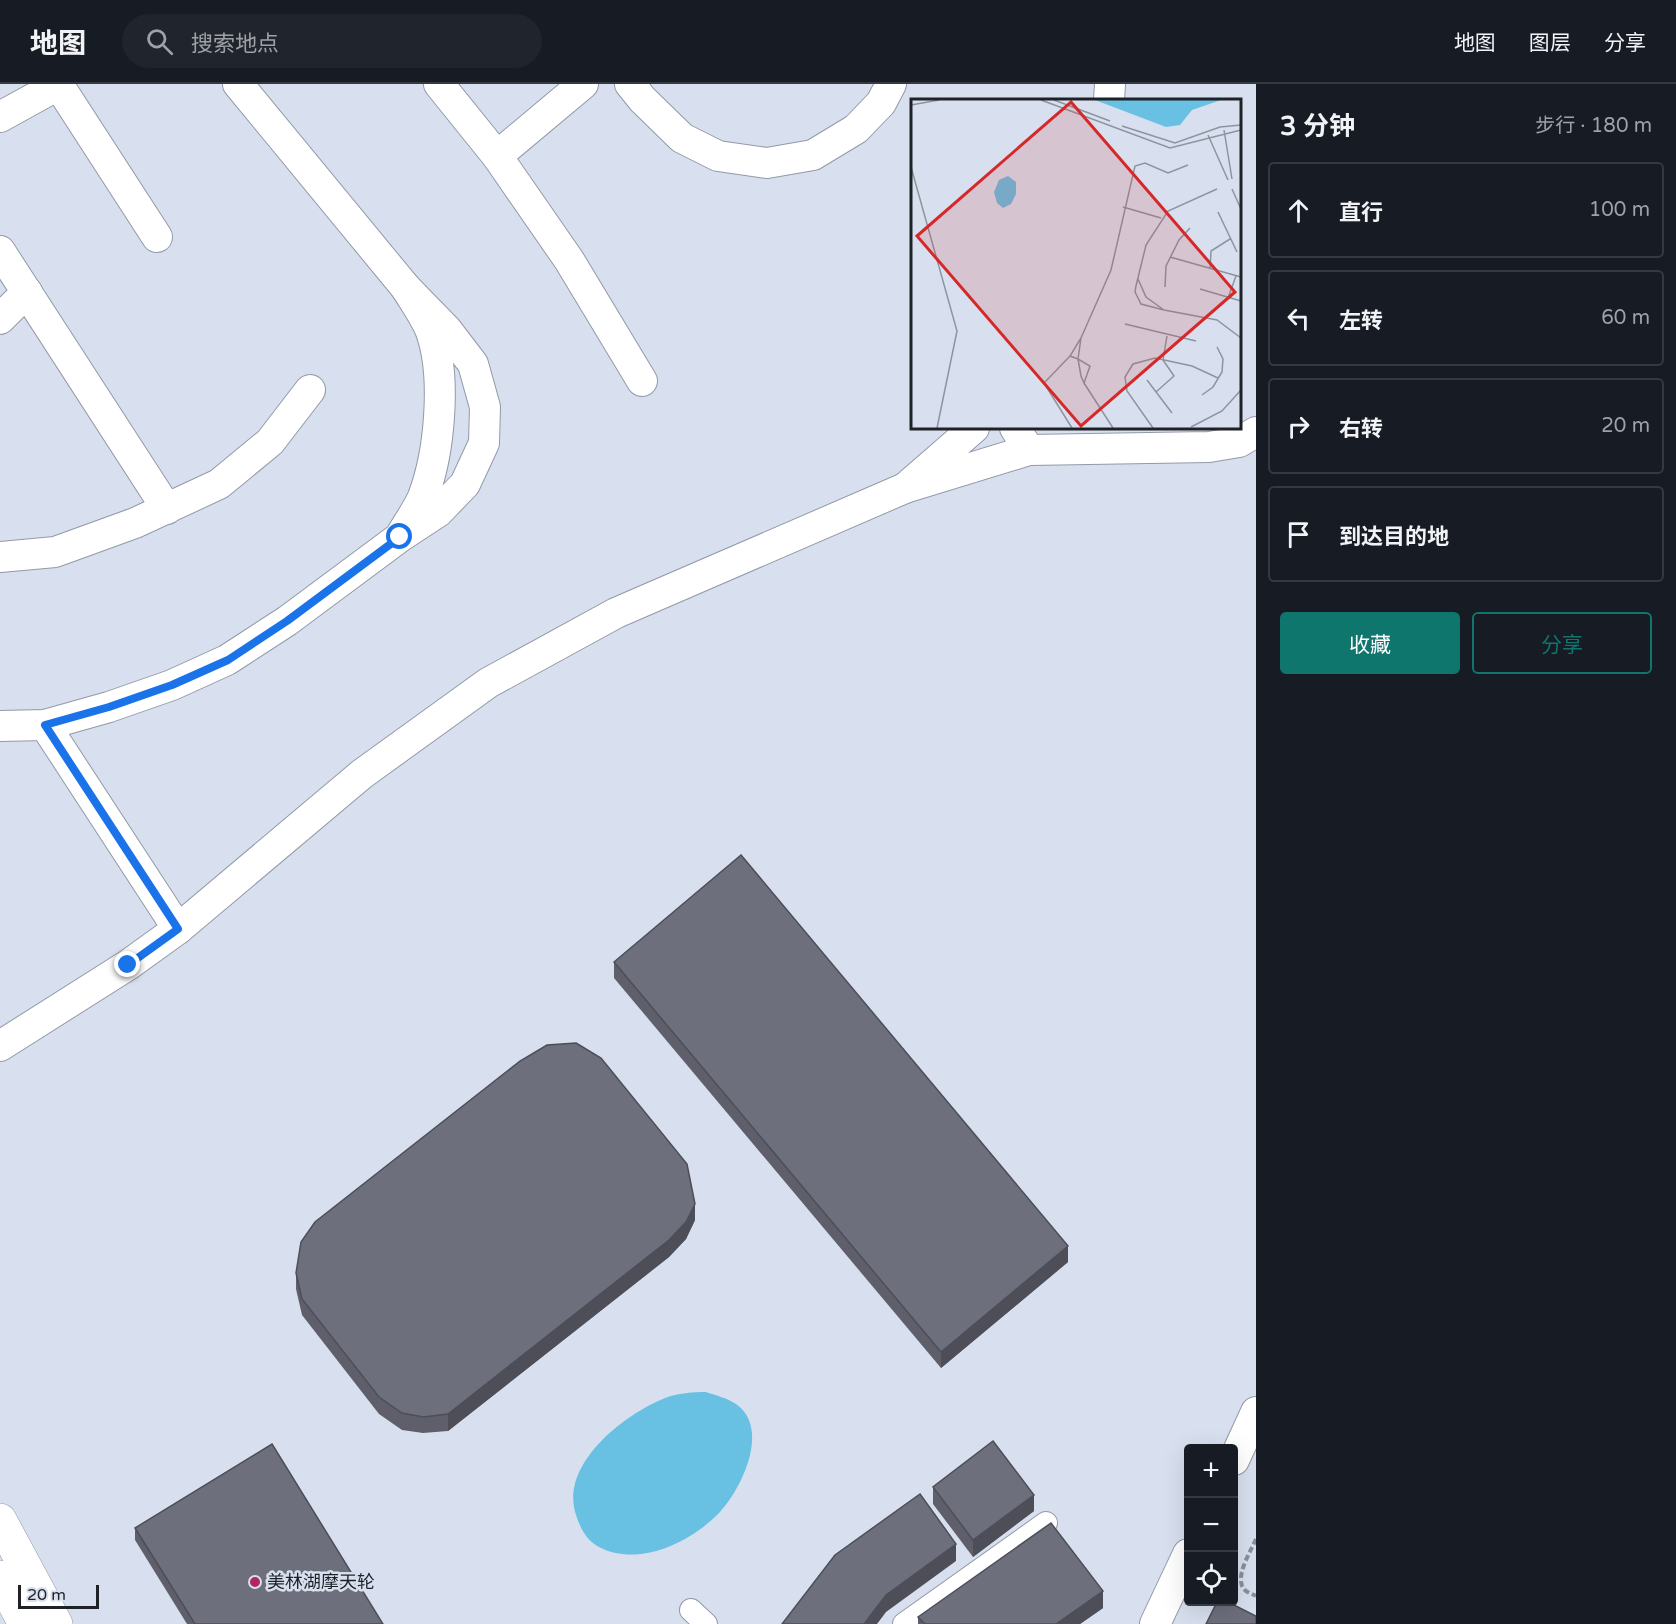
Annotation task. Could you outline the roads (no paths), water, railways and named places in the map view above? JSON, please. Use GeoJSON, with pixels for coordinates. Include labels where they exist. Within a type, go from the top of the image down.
{"type":"FeatureCollection","features":[{"type":"Feature","properties":{"kind":"street"},"geometry":{"type":"LineString","coordinates":[[0,117],[58,84],[157,237]]}},
{"type":"Feature","properties":{"kind":"street"},"geometry":{"type":"LineString","coordinates":[[0,726],[45,725],[109,707],[172,685],[228,660],[287,621],[400,537],[438,512],[465,484],[484,443],[485,407],[472,364],[447,330],[406,288],[238,84]]}},
{"type":"Feature","properties":{"kind":"street"},"geometry":{"type":"LineString","coordinates":[[439,84],[497,156],[568,260],[642,381]]}},
{"type":"Feature","properties":{"kind":"street"},"geometry":{"type":"LineString","coordinates":[[497,156],[583,84]]}},
{"type":"Feature","properties":{"kind":"street"},"geometry":{"type":"LineString","coordinates":[[630,84],[682,138],[718,156],[767,163],[813,154],[856,129],[881,103],[891,84]]}},
{"type":"Feature","properties":{"kind":"street"},"geometry":{"type":"LineString","coordinates":[[1109,99],[1110,84]]}},
{"type":"Feature","properties":{"kind":"street"},"geometry":{"type":"LineString","coordinates":[[0,251],[167,509]]}},
{"type":"Feature","properties":{"kind":"street"},"geometry":{"type":"LineString","coordinates":[[400,537],[422,499],[432,470],[440,419],[439,368],[429,328],[406,288]]}},
{"type":"Feature","properties":{"kind":"street"},"geometry":{"type":"LineString","coordinates":[[0,319],[27,292]]}},
{"type":"Feature","properties":{"kind":"street"},"geometry":{"type":"LineString","coordinates":[[0,557],[55,552],[135,523],[219,484],[270,442],[310,390]]}},
{"type":"Feature","properties":{"kind":"street"},"geometry":{"type":"LineString","coordinates":[[905,488],[973,429]]}},
{"type":"Feature","properties":{"kind":"street"},"geometry":{"type":"LineString","coordinates":[[0,1046],[128,965],[178,929],[362,774],[488,683],[616,613],[1022,439],[1209,447],[1239,442],[1256,432]]}},
{"type":"Feature","properties":{"kind":"street"},"geometry":{"type":"LineString","coordinates":[[45,725],[178,929]]}},
{"type":"Feature","properties":{"kind":"street"},"geometry":{"type":"LineString","coordinates":[[1238,1450],[1256,1412]]}},
{"type":"Feature","properties":{"kind":"street"},"geometry":{"type":"LineString","coordinates":[[0,1521],[56,1624]]}},
{"type":"Feature","properties":{"kind":"street"},"geometry":{"type":"LineString","coordinates":[[904,1624],[1046,1523]]}},
{"type":"Feature","properties":{"kind":"street"},"geometry":{"type":"LineString","coordinates":[[1155,1624],[1184,1562]]}},
{"type":"Feature","properties":{"kind":"street"},"geometry":{"type":"LineString","coordinates":[[0,1577],[25,1624]]}},
{"type":"Feature","properties":{"kind":"water"},"geometry":{"type":"Polygon","coordinates":[[[706,1392],[736,1404],[746,1415],[751,1429],[752,1444],[749,1461],[725,1506],[691,1535],[661,1549],[629,1555],[614,1553],[599,1547],[584,1534],[576,1515],[573,1496],[577,1477],[586,1460],[599,1443],[615,1429],[649,1406],[675,1395],[706,1392]]]}},
{"type":"Feature","properties":{"kind":"place","name":"美林湖摩天轮"},"geometry":{"type":"Point","coordinates":[255,1582]}}]}
